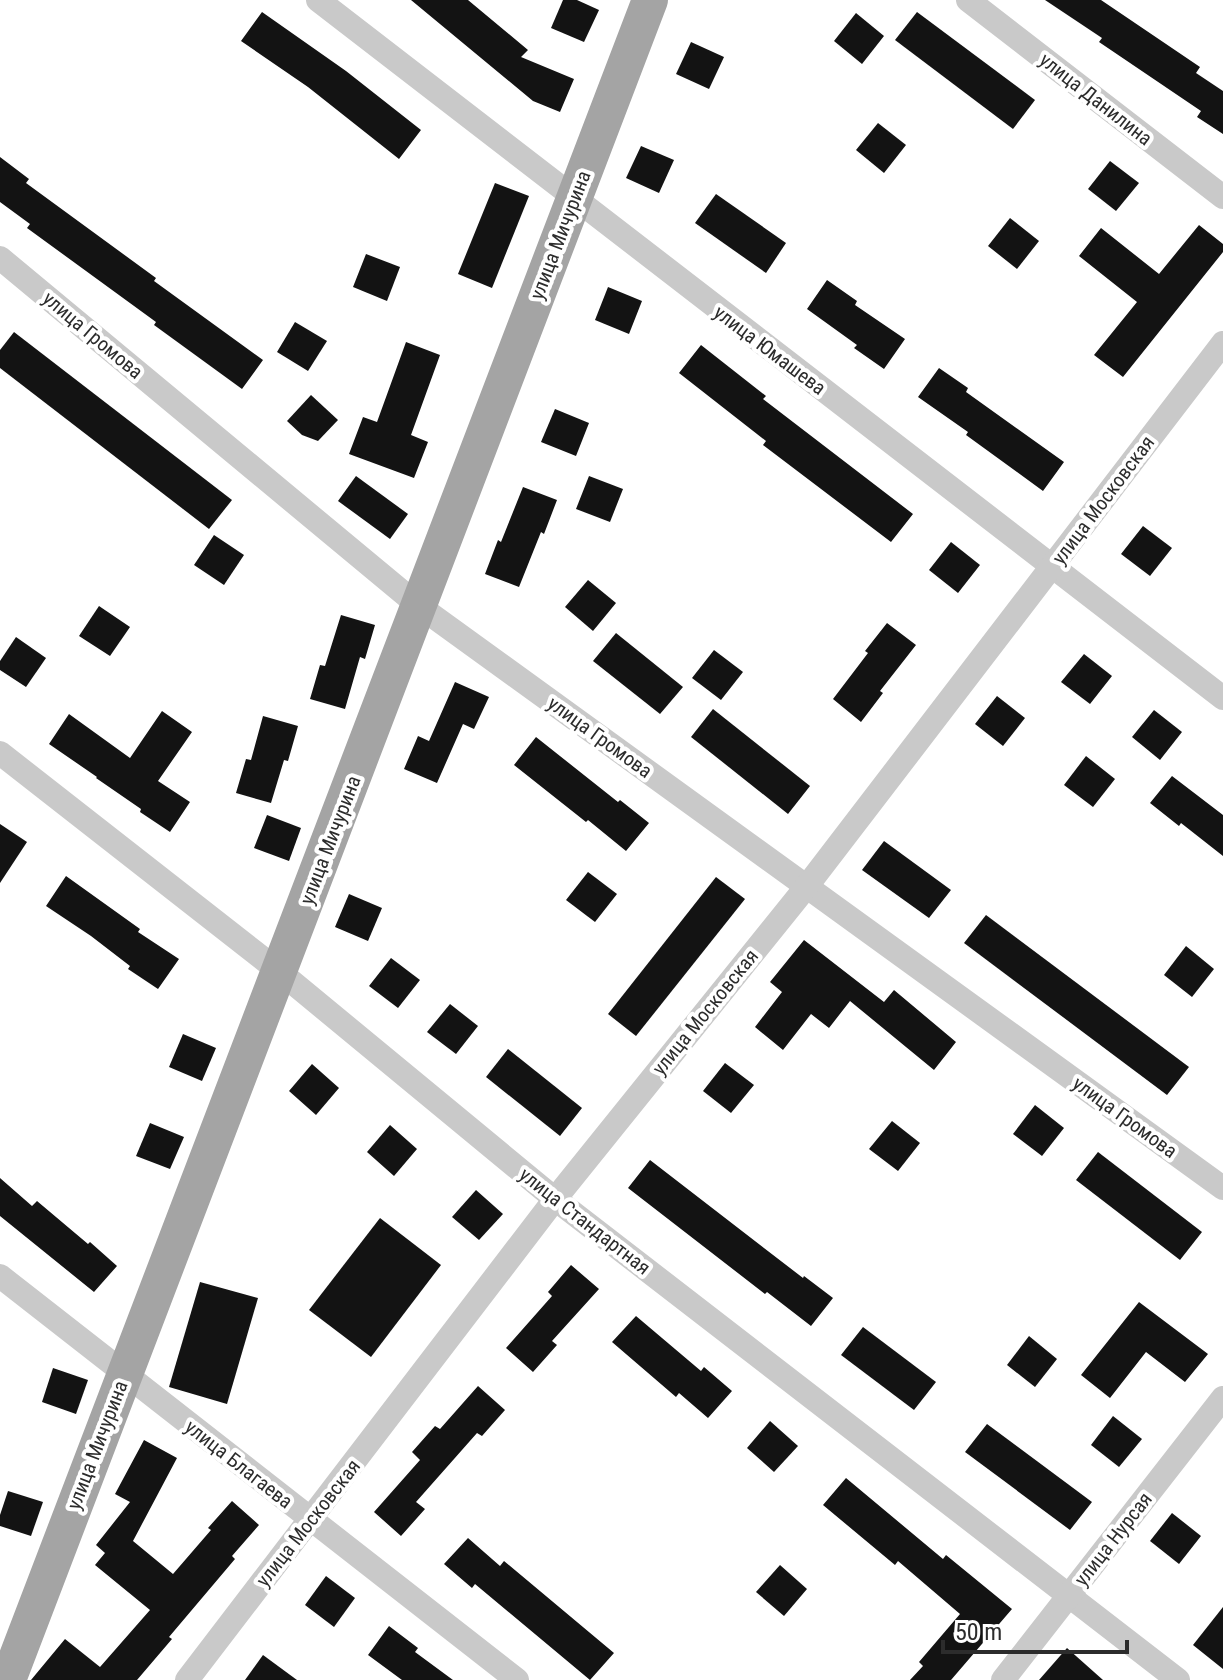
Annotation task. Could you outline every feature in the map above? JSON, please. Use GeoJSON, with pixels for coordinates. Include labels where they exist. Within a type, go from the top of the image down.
{"type":"FeatureCollection","features":[{"type":"Feature","properties":{"kind":"main road","name":"улица Мичурина"},"geometry":{"type":"LineString","coordinates":[[8,1680],[650,0]]}},
{"type":"Feature","properties":{"kind":"street","name":"улица Юмашева"},"geometry":{"type":"LineString","coordinates":[[318,0],[1223,698]]}},
{"type":"Feature","properties":{"kind":"street","name":"улица Данилина"},"geometry":{"type":"LineString","coordinates":[[968,0],[1223,197]]}},
{"type":"Feature","properties":{"kind":"street","name":"улица Громова"},"geometry":{"type":"LineString","coordinates":[[0,258],[419,606],[1223,1188]]}},
{"type":"Feature","properties":{"kind":"street","name":"улица Московская"},"geometry":{"type":"LineString","coordinates":[[187,1680],[555,1199],[807,886],[1223,343]]}},
{"type":"Feature","properties":{"kind":"street","name":"улица Стандартная"},"geometry":{"type":"LineString","coordinates":[[0,753],[280,972],[555,1199],[1178,1680]]}},
{"type":"Feature","properties":{"kind":"street","name":"улица Благаева"},"geometry":{"type":"LineString","coordinates":[[0,1276],[517,1680]]}},
{"type":"Feature","properties":{"kind":"street","name":"улица Нурсая"},"geometry":{"type":"LineString","coordinates":[[1003,1680],[1223,1398]]}},
{"type":"Feature","properties":{"kind":"building"},"geometry":{"type":"Polygon","coordinates":[[[411,0],[468,0],[528,50],[521,57],[574,79],[560,112],[533,101],[411,0]]]}},
{"type":"Feature","properties":{"kind":"building"},"geometry":{"type":"Polygon","coordinates":[[[563,0],[577,0],[599,10],[584,42],[551,28],[563,0]]]}},
{"type":"Feature","properties":{"kind":"building"},"geometry":{"type":"Polygon","coordinates":[[[1045,0],[1101,0],[1200,67],[1196,73],[1223,91],[1223,134],[1197,117],[1201,111],[1099,42],[1102,38],[1045,0]]]}},
{"type":"Feature","properties":{"kind":"building"},"geometry":{"type":"Polygon","coordinates":[[[262,12],[346,71],[421,130],[399,159],[308,87],[241,41],[262,12]]]}},
{"type":"Feature","properties":{"kind":"building"},"geometry":{"type":"Polygon","coordinates":[[[917,12],[1035,100],[1013,129],[895,40],[917,12]]]}},
{"type":"Feature","properties":{"kind":"building"},"geometry":{"type":"Polygon","coordinates":[[[856,13],[884,36],[862,64],[834,41],[856,13]]]}},
{"type":"Feature","properties":{"kind":"building"},"geometry":{"type":"Polygon","coordinates":[[[691,42],[724,57],[709,89],[676,74],[691,42]]]}},
{"type":"Feature","properties":{"kind":"building"},"geometry":{"type":"Polygon","coordinates":[[[878,123],[906,145],[884,173],[856,150],[878,123]]]}},
{"type":"Feature","properties":{"kind":"building"},"geometry":{"type":"Polygon","coordinates":[[[641,146],[674,160],[659,193],[626,178],[641,146]]]}},
{"type":"Feature","properties":{"kind":"building"},"geometry":{"type":"Polygon","coordinates":[[[0,157],[29,179],[26,183],[263,360],[242,389],[27,228],[30,224],[0,202],[0,157]]]}},
{"type":"Feature","properties":{"kind":"building"},"geometry":{"type":"Polygon","coordinates":[[[1110,161],[1139,183],[1116,211],[1088,189],[1110,161]]]}},
{"type":"Feature","properties":{"kind":"building"},"geometry":{"type":"Polygon","coordinates":[[[495,183],[529,196],[492,288],[458,274],[495,183]]]}},
{"type":"Feature","properties":{"kind":"building"},"geometry":{"type":"Polygon","coordinates":[[[716,194],[786,243],[766,273],[695,223],[716,194]]]}},
{"type":"Feature","properties":{"kind":"building"},"geometry":{"type":"Polygon","coordinates":[[[1010,218],[1039,241],[1017,269],[988,246],[1010,218]]]}},
{"type":"Feature","properties":{"kind":"building"},"geometry":{"type":"Polygon","coordinates":[[[1199,225],[1223,244],[1223,252],[1123,377],[1094,355],[1137,302],[1079,256],[1101,228],[1159,274],[1199,225]]]}},
{"type":"Feature","properties":{"kind":"building"},"geometry":{"type":"Polygon","coordinates":[[[366,254],[400,267],[387,301],[353,287],[366,254]]]}},
{"type":"Feature","properties":{"kind":"building"},"geometry":{"type":"Polygon","coordinates":[[[827,280],[857,301],[855,305],[905,339],[884,369],[807,309],[827,280]]]}},
{"type":"Feature","properties":{"kind":"building"},"geometry":{"type":"Polygon","coordinates":[[[608,287],[642,301],[629,334],[595,320],[608,287]]]}},
{"type":"Feature","properties":{"kind":"building"},"geometry":{"type":"Polygon","coordinates":[[[295,322],[327,341],[308,371],[277,352],[295,322]]]}},
{"type":"Feature","properties":{"kind":"building"},"geometry":{"type":"Polygon","coordinates":[[[14,332],[232,500],[209,529],[0,368],[0,350],[14,332]]]}},
{"type":"Feature","properties":{"kind":"building"},"geometry":{"type":"Polygon","coordinates":[[[406,342],[440,355],[411,435],[428,442],[414,478],[349,454],[363,417],[377,422],[406,342]]]}},
{"type":"Feature","properties":{"kind":"building"},"geometry":{"type":"Polygon","coordinates":[[[701,345],[766,396],[763,399],[913,514],[891,542],[763,445],[766,441],[679,373],[701,345]]]}},
{"type":"Feature","properties":{"kind":"building"},"geometry":{"type":"Polygon","coordinates":[[[939,368],[968,388],[966,392],[1064,462],[1043,491],[918,397],[939,368]]]}},
{"type":"Feature","properties":{"kind":"building"},"geometry":{"type":"Polygon","coordinates":[[[311,395],[338,420],[318,441],[302,435],[287,421],[311,395]]]}},
{"type":"Feature","properties":{"kind":"building"},"geometry":{"type":"Polygon","coordinates":[[[555,409],[589,423],[576,456],[541,442],[555,409]]]}},
{"type":"Feature","properties":{"kind":"building"},"geometry":{"type":"Polygon","coordinates":[[[356,476],[408,514],[390,539],[338,501],[356,476]]]}},
{"type":"Feature","properties":{"kind":"building"},"geometry":{"type":"Polygon","coordinates":[[[589,476],[623,489],[610,522],[576,509],[589,476]]]}},
{"type":"Feature","properties":{"kind":"building"},"geometry":{"type":"Polygon","coordinates":[[[523,487],[557,500],[519,587],[485,574],[523,487]]]}},
{"type":"Feature","properties":{"kind":"building"},"geometry":{"type":"Polygon","coordinates":[[[1143,526],[1172,548],[1150,576],[1121,554],[1143,526]]]}},
{"type":"Feature","properties":{"kind":"building"},"geometry":{"type":"Polygon","coordinates":[[[214,535],[244,555],[224,585],[194,565],[214,535]]]}},
{"type":"Feature","properties":{"kind":"building"},"geometry":{"type":"Polygon","coordinates":[[[951,542],[980,565],[958,593],[929,570],[951,542]]]}},
{"type":"Feature","properties":{"kind":"building"},"geometry":{"type":"Polygon","coordinates":[[[588,580],[616,603],[593,631],[565,607],[588,580]]]}},
{"type":"Feature","properties":{"kind":"building"},"geometry":{"type":"Polygon","coordinates":[[[99,606],[130,627],[110,656],[79,636],[99,606]]]}},
{"type":"Feature","properties":{"kind":"building"},"geometry":{"type":"Polygon","coordinates":[[[341,615],[375,625],[365,659],[360,657],[345,709],[310,699],[320,665],[325,666],[341,615]]]}},
{"type":"Feature","properties":{"kind":"building"},"geometry":{"type":"Polygon","coordinates":[[[887,623],[916,645],[880,691],[883,693],[861,722],[833,699],[887,623]]]}},
{"type":"Feature","properties":{"kind":"building"},"geometry":{"type":"Polygon","coordinates":[[[616,633],[683,687],[660,714],[593,661],[616,633]]]}},
{"type":"Feature","properties":{"kind":"building"},"geometry":{"type":"Polygon","coordinates":[[[16,637],[46,658],[26,687],[0,670],[0,661],[16,637]]]}},
{"type":"Feature","properties":{"kind":"building"},"geometry":{"type":"Polygon","coordinates":[[[714,650],[743,672],[721,700],[692,678],[714,650]]]}},
{"type":"Feature","properties":{"kind":"building"},"geometry":{"type":"Polygon","coordinates":[[[1084,654],[1112,676],[1090,704],[1061,682],[1084,654]]]}},
{"type":"Feature","properties":{"kind":"building"},"geometry":{"type":"Polygon","coordinates":[[[455,682],[489,697],[474,729],[463,724],[437,783],[404,769],[418,736],[429,741],[455,682]]]}},
{"type":"Feature","properties":{"kind":"building"},"geometry":{"type":"Polygon","coordinates":[[[997,696],[1025,718],[1003,746],[975,724],[997,696]]]}},
{"type":"Feature","properties":{"kind":"building"},"geometry":{"type":"Polygon","coordinates":[[[713,709],[810,786],[788,814],[691,737],[713,709]]]}},
{"type":"Feature","properties":{"kind":"building"},"geometry":{"type":"Polygon","coordinates":[[[1154,710],[1182,732],[1160,760],[1132,737],[1154,710]]]}},
{"type":"Feature","properties":{"kind":"building"},"geometry":{"type":"Polygon","coordinates":[[[162,711],[192,732],[158,781],[190,802],[170,832],[49,744],[69,714],[130,758],[162,711]]]}},
{"type":"Feature","properties":{"kind":"building"},"geometry":{"type":"Polygon","coordinates":[[[263,716],[298,726],[271,803],[236,793],[246,759],[251,760],[263,716]]]}},
{"type":"Feature","properties":{"kind":"building"},"geometry":{"type":"Polygon","coordinates":[[[536,737],[649,823],[626,851],[514,765],[536,737]]]}},
{"type":"Feature","properties":{"kind":"building"},"geometry":{"type":"Polygon","coordinates":[[[1086,756],[1115,779],[1093,807],[1064,785],[1086,756]]]}},
{"type":"Feature","properties":{"kind":"building"},"geometry":{"type":"Polygon","coordinates":[[[1172,776],[1223,815],[1223,856],[1150,803],[1172,776]]]}},
{"type":"Feature","properties":{"kind":"building"},"geometry":{"type":"Polygon","coordinates":[[[267,815],[301,828],[289,861],[254,848],[267,815]]]}},
{"type":"Feature","properties":{"kind":"building"},"geometry":{"type":"Polygon","coordinates":[[[0,824],[27,842],[0,883],[0,824]]]}},
{"type":"Feature","properties":{"kind":"building"},"geometry":{"type":"Polygon","coordinates":[[[884,841],[951,890],[929,918],[862,870],[884,841]]]}},
{"type":"Feature","properties":{"kind":"building"},"geometry":{"type":"Polygon","coordinates":[[[588,872],[617,894],[595,922],[566,900],[588,872]]]}},
{"type":"Feature","properties":{"kind":"building"},"geometry":{"type":"Polygon","coordinates":[[[66,876],[140,929],[138,932],[179,959],[158,989],[128,969],[130,966],[91,936],[46,906],[66,876]]]}},
{"type":"Feature","properties":{"kind":"building"},"geometry":{"type":"Polygon","coordinates":[[[716,877],[745,899],[636,1036],[608,1014],[716,877]]]}},
{"type":"Feature","properties":{"kind":"building"},"geometry":{"type":"Polygon","coordinates":[[[349,894],[382,908],[368,941],[335,927],[349,894]]]}},
{"type":"Feature","properties":{"kind":"building"},"geometry":{"type":"Polygon","coordinates":[[[986,915],[1189,1067],[1167,1095],[964,943],[986,915]]]}},
{"type":"Feature","properties":{"kind":"building"},"geometry":{"type":"Polygon","coordinates":[[[804,940],[884,1002],[894,990],[956,1042],[934,1070],[850,1001],[829,1028],[811,1014],[783,1050],[755,1027],[782,992],[770,982],[804,940]]]}},
{"type":"Feature","properties":{"kind":"building"},"geometry":{"type":"Polygon","coordinates":[[[1186,946],[1214,969],[1192,997],[1164,975],[1186,946]]]}},
{"type":"Feature","properties":{"kind":"building"},"geometry":{"type":"Polygon","coordinates":[[[391,958],[420,980],[398,1008],[369,986],[391,958]]]}},
{"type":"Feature","properties":{"kind":"building"},"geometry":{"type":"Polygon","coordinates":[[[450,1004],[478,1026],[456,1054],[427,1032],[450,1004]]]}},
{"type":"Feature","properties":{"kind":"building"},"geometry":{"type":"Polygon","coordinates":[[[183,1034],[216,1048],[202,1081],[169,1067],[183,1034]]]}},
{"type":"Feature","properties":{"kind":"building"},"geometry":{"type":"Polygon","coordinates":[[[508,1049],[582,1108],[560,1136],[486,1077],[508,1049]]]}},
{"type":"Feature","properties":{"kind":"building"},"geometry":{"type":"Polygon","coordinates":[[[725,1063],[754,1085],[731,1113],[703,1091],[725,1063]]]}},
{"type":"Feature","properties":{"kind":"building"},"geometry":{"type":"Polygon","coordinates":[[[312,1064],[339,1088],[316,1115],[289,1091],[312,1064]]]}},
{"type":"Feature","properties":{"kind":"building"},"geometry":{"type":"Polygon","coordinates":[[[1035,1105],[1064,1128],[1042,1156],[1013,1134],[1035,1105]]]}},
{"type":"Feature","properties":{"kind":"building"},"geometry":{"type":"Polygon","coordinates":[[[892,1121],[920,1143],[898,1171],[869,1149],[892,1121]]]}},
{"type":"Feature","properties":{"kind":"building"},"geometry":{"type":"Polygon","coordinates":[[[150,1123],[184,1137],[170,1169],[136,1156],[150,1123]]]}},
{"type":"Feature","properties":{"kind":"building"},"geometry":{"type":"Polygon","coordinates":[[[390,1125],[417,1149],[394,1176],[367,1152],[390,1125]]]}},
{"type":"Feature","properties":{"kind":"building"},"geometry":{"type":"Polygon","coordinates":[[[1098,1152],[1202,1232],[1180,1260],[1076,1180],[1098,1152]]]}},
{"type":"Feature","properties":{"kind":"building"},"geometry":{"type":"Polygon","coordinates":[[[650,1160],[833,1298],[811,1326],[628,1188],[650,1160]]]}},
{"type":"Feature","properties":{"kind":"building"},"geometry":{"type":"Polygon","coordinates":[[[0,1178],[32,1206],[37,1201],[117,1266],[94,1292],[0,1216],[0,1178]]]}},
{"type":"Feature","properties":{"kind":"building"},"geometry":{"type":"Polygon","coordinates":[[[476,1190],[503,1214],[479,1240],[452,1217],[476,1190]]]}},
{"type":"Feature","properties":{"kind":"building"},"geometry":{"type":"Polygon","coordinates":[[[380,1218],[441,1265],[371,1357],[309,1310],[380,1218]]]}},
{"type":"Feature","properties":{"kind":"building"},"geometry":{"type":"Polygon","coordinates":[[[571,1265],[599,1289],[552,1341],[557,1345],[533,1372],[506,1348],[552,1296],[548,1292],[571,1265]]]}},
{"type":"Feature","properties":{"kind":"building"},"geometry":{"type":"Polygon","coordinates":[[[200,1282],[258,1298],[227,1404],[169,1387],[200,1282]]]}},
{"type":"Feature","properties":{"kind":"building"},"geometry":{"type":"Polygon","coordinates":[[[1139,1302],[1208,1354],[1185,1382],[1146,1352],[1110,1398],[1081,1375],[1139,1302]]]}},
{"type":"Feature","properties":{"kind":"building"},"geometry":{"type":"Polygon","coordinates":[[[636,1316],[701,1371],[704,1367],[732,1391],[708,1418],[679,1393],[676,1397],[612,1342],[636,1316]]]}},
{"type":"Feature","properties":{"kind":"building"},"geometry":{"type":"Polygon","coordinates":[[[863,1327],[936,1382],[914,1410],[841,1355],[863,1327]]]}},
{"type":"Feature","properties":{"kind":"building"},"geometry":{"type":"Polygon","coordinates":[[[1029,1336],[1057,1359],[1035,1387],[1007,1365],[1029,1336]]]}},
{"type":"Feature","properties":{"kind":"building"},"geometry":{"type":"Polygon","coordinates":[[[53,1368],[88,1380],[76,1414],[42,1402],[53,1368]]]}},
{"type":"Feature","properties":{"kind":"building"},"geometry":{"type":"Polygon","coordinates":[[[478,1386],[505,1410],[482,1436],[477,1433],[416,1502],[425,1509],[401,1536],[374,1512],[420,1460],[412,1452],[435,1426],[440,1429],[478,1386]]]}},
{"type":"Feature","properties":{"kind":"building"},"geometry":{"type":"Polygon","coordinates":[[[1113,1416],[1142,1439],[1119,1467],[1091,1445],[1113,1416]]]}},
{"type":"Feature","properties":{"kind":"building"},"geometry":{"type":"Polygon","coordinates":[[[770,1421],[798,1446],[774,1472],[747,1448],[770,1421]]]}},
{"type":"Feature","properties":{"kind":"building"},"geometry":{"type":"Polygon","coordinates":[[[987,1424],[1092,1502],[1070,1530],[965,1452],[987,1424]]]}},
{"type":"Feature","properties":{"kind":"building"},"geometry":{"type":"Polygon","coordinates":[[[144,1440],[177,1458],[133,1541],[173,1574],[232,1501],[259,1525],[137,1680],[31,1680],[65,1639],[100,1667],[150,1610],[95,1565],[105,1553],[96,1545],[130,1502],[115,1494],[144,1440]]]}},
{"type":"Feature","properties":{"kind":"building"},"geometry":{"type":"Polygon","coordinates":[[[846,1478],[943,1559],[946,1555],[1012,1609],[951,1680],[910,1680],[923,1666],[919,1662],[960,1614],[898,1561],[895,1565],[823,1505],[846,1478]]]}},
{"type":"Feature","properties":{"kind":"building"},"geometry":{"type":"Polygon","coordinates":[[[8,1491],[43,1502],[31,1536],[0,1526],[0,1515],[8,1491]]]}},
{"type":"Feature","properties":{"kind":"building"},"geometry":{"type":"Polygon","coordinates":[[[1172,1513],[1201,1536],[1179,1564],[1150,1541],[1172,1513]]]}},
{"type":"Feature","properties":{"kind":"building"},"geometry":{"type":"Polygon","coordinates":[[[468,1538],[500,1566],[504,1561],[614,1653],[590,1680],[475,1584],[472,1588],[444,1564],[468,1538]]]}},
{"type":"Feature","properties":{"kind":"building"},"geometry":{"type":"Polygon","coordinates":[[[780,1565],[807,1589],[784,1616],[756,1592],[780,1565]]]}},
{"type":"Feature","properties":{"kind":"building"},"geometry":{"type":"Polygon","coordinates":[[[326,1576],[355,1598],[334,1627],[305,1605],[326,1576]]]}},
{"type":"Feature","properties":{"kind":"building"},"geometry":{"type":"Polygon","coordinates":[[[1223,1607],[1223,1669],[1193,1645],[1223,1607]]]}},
{"type":"Feature","properties":{"kind":"building"},"geometry":{"type":"Polygon","coordinates":[[[389,1626],[418,1648],[415,1652],[453,1680],[402,1680],[368,1655],[389,1626]]]}},
{"type":"Feature","properties":{"kind":"building"},"geometry":{"type":"Polygon","coordinates":[[[1067,1648],[1103,1680],[1039,1680],[1067,1648]]]}},
{"type":"Feature","properties":{"kind":"building"},"geometry":{"type":"Polygon","coordinates":[[[263,1655],[297,1680],[245,1680],[263,1655]]]}}]}
